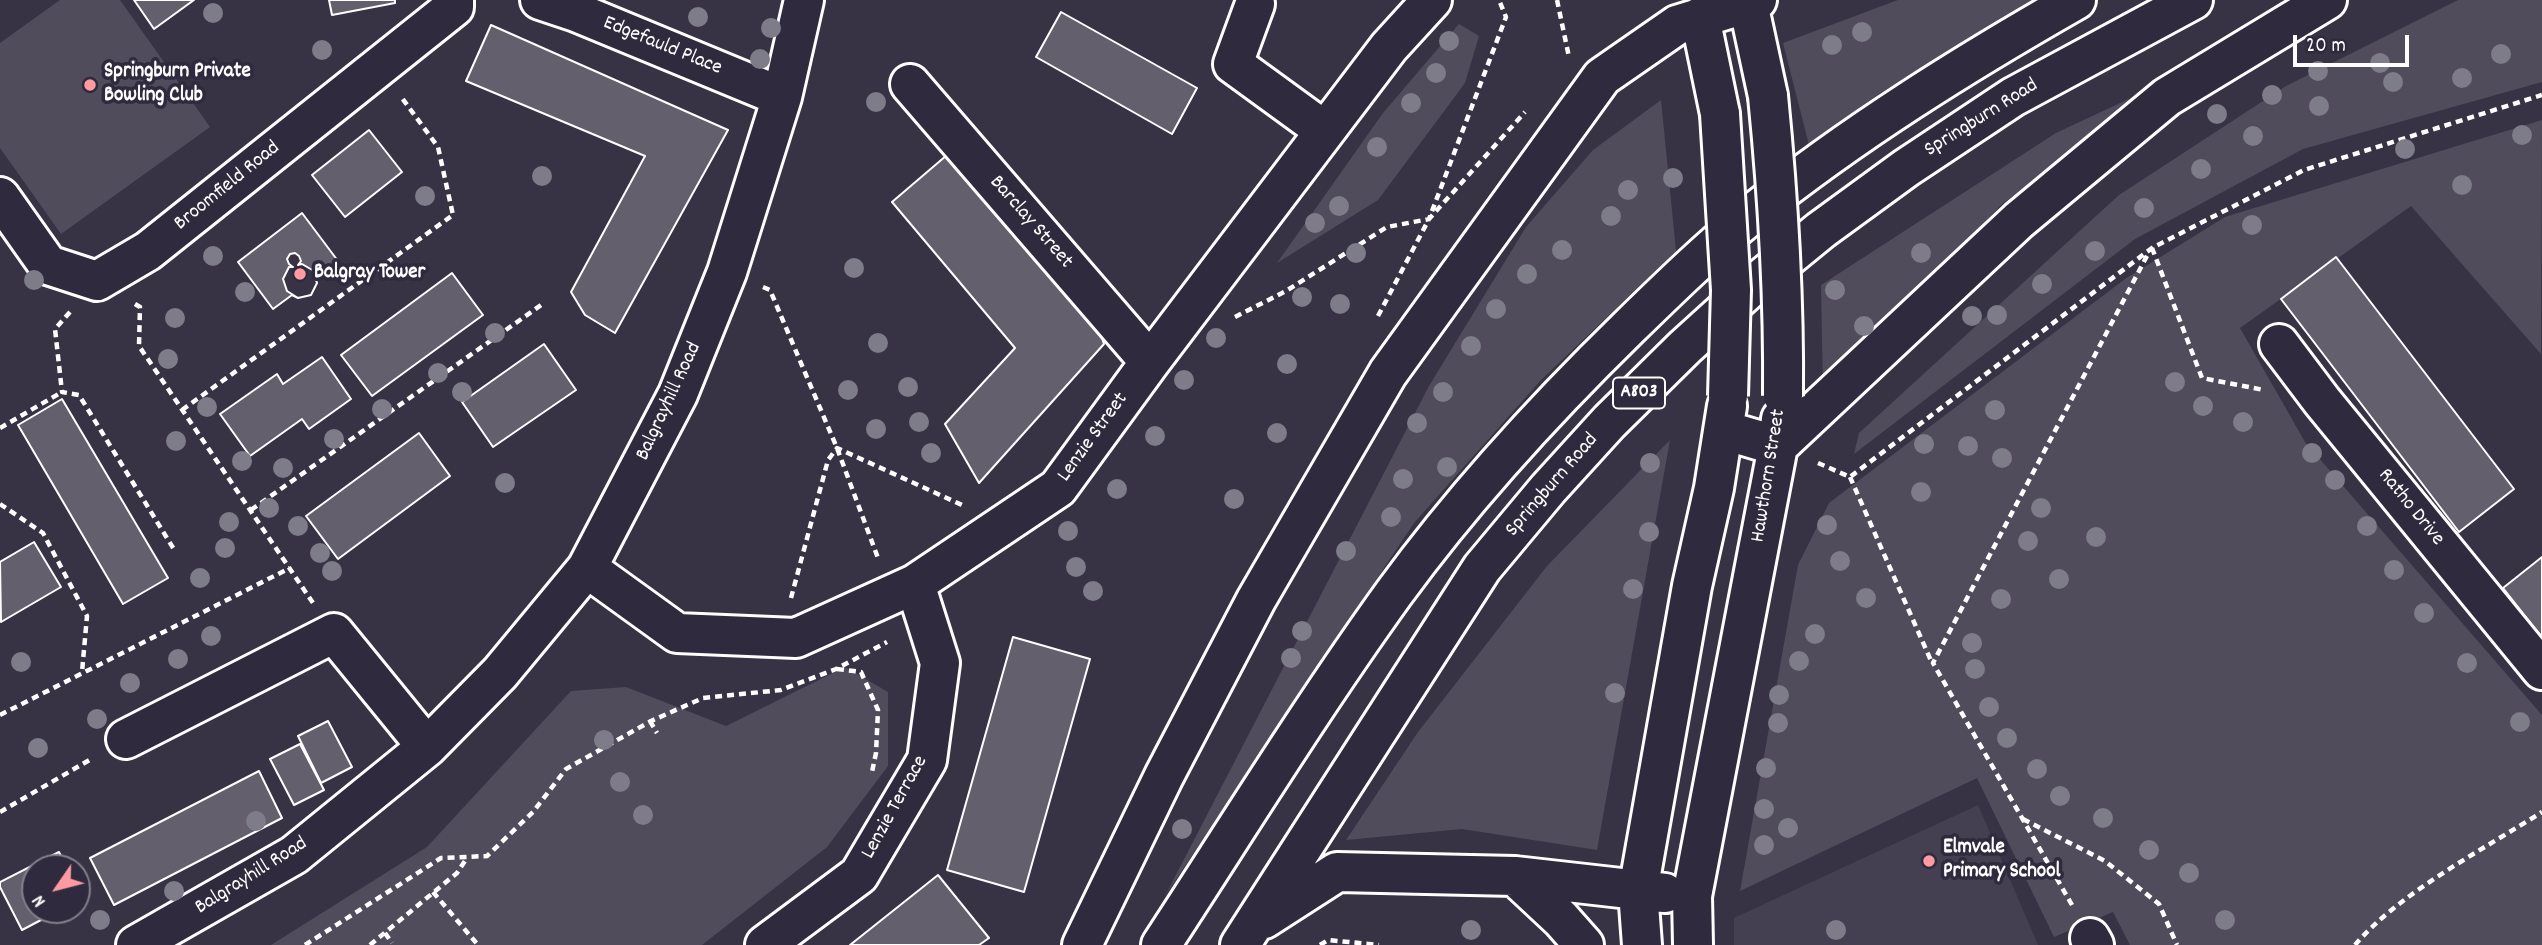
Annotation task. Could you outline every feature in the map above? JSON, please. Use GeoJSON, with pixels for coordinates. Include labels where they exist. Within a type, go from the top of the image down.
{"type":"FeatureCollection","features":[{"type":"Feature","properties":{"kind":"main road","name":"Broomfield Road"},"geometry":{"type":"LineString","coordinates":[[97,281],[148,251],[454,7],[454,0]]}},
{"type":"Feature","properties":{"kind":"main road","name":"Edgefauld Place"},"geometry":{"type":"LineString","coordinates":[[540,0],[579,6],[782,97]]}},
{"type":"Feature","properties":{"kind":"main road","name":"Balgrayhill Road"},"geometry":{"type":"LineString","coordinates":[[136,945],[294,855],[428,747],[500,673],[587,568],[678,394],[727,272],[782,97],[804,0]]}},
{"type":"Feature","properties":{"kind":"main road","name":"Lenzie Street"},"geometry":{"type":"LineString","coordinates":[[587,568],[677,633],[796,638],[911,598],[1007,522],[1058,488],[1389,47],[1432,0]]}},
{"type":"Feature","properties":{"kind":"main road","name":"A803"},"geometry":{"type":"LineString","coordinates":[[1161,945],[1257,795],[1396,591],[1479,487],[1555,399],[1698,260],[1752,214],[1903,106],[2076,0]]}},
{"type":"Feature","properties":{"kind":"main road","name":"Springburn Road"},"geometry":{"type":"LineString","coordinates":[[1247,935],[1482,568],[1609,422],[1750,288],[1821,230],[1906,168],[2013,97],[2193,0]]}},
{"type":"Feature","properties":{"kind":"main road"},"geometry":{"type":"LineString","coordinates":[[1726,413],[1779,446],[2019,220],[2157,105],[2327,0]]}},
{"type":"Feature","properties":{"kind":"main road"},"geometry":{"type":"LineString","coordinates":[[1082,945],[1164,776],[1256,600],[1388,373],[1602,77],[1697,8],[1750,1]]}},
{"type":"Feature","properties":{"kind":"main road","name":"Hawthorn Street"},"geometry":{"type":"LineString","coordinates":[[1693,945],[1692,896],[1779,446],[1783,396],[1784,313],[1768,96],[1750,1]]}},
{"type":"Feature","properties":{"kind":"main road"},"geometry":{"type":"LineString","coordinates":[[1255,4],[1233,64],[1325,131]]}},
{"type":"Feature","properties":{"kind":"main road"},"geometry":{"type":"LineString","coordinates":[[1642,945],[1639,891],[1692,586],[1714,488],[1726,413],[1731,289],[1720,114],[1697,8]]}},
{"type":"Feature","properties":{"kind":"main road","name":"Barclay Street"},"geometry":{"type":"LineString","coordinates":[[910,83],[1150,362]]}},
{"type":"Feature","properties":{"kind":"main road"},"geometry":{"type":"LineString","coordinates":[[0,197],[48,265],[97,281]]}},
{"type":"Feature","properties":{"kind":"main road","name":"Ratho Drive"},"geometry":{"type":"LineString","coordinates":[[2279,344],[2322,401],[2542,670]]}},
{"type":"Feature","properties":{"kind":"main road","name":"Lenzie Terrace"},"geometry":{"type":"LineString","coordinates":[[765,945],[859,874],[927,760],[940,663],[911,598]]}},
{"type":"Feature","properties":{"kind":"main road"},"geometry":{"type":"LineString","coordinates":[[126,739],[334,633],[428,747]]}},
{"type":"Feature","properties":{"kind":"main road","name":"A803"},"geometry":{"type":"LineString","coordinates":[[1247,935],[1337,872],[1516,876],[1692,896]]}},
{"type":"Feature","properties":{"kind":"main road"},"geometry":{"type":"LineString","coordinates":[[1516,876],[1584,945]]}},
{"type":"Feature","properties":{"kind":"path"},"geometry":{"type":"LineString","coordinates":[[1286,291],[1387,227],[1429,219],[1506,17],[1499,0]]}},
{"type":"Feature","properties":{"kind":"path"},"geometry":{"type":"LineString","coordinates":[[1556,0],[1570,62],[1602,77]]}},
{"type":"Feature","properties":{"kind":"path"},"geometry":{"type":"LineString","coordinates":[[183,410],[453,215],[438,147],[379,67]]}},
{"type":"Feature","properties":{"kind":"path"},"geometry":{"type":"LineString","coordinates":[[1850,477],[2151,248],[2304,170],[2542,95]]}},
{"type":"Feature","properties":{"kind":"path"},"geometry":{"type":"LineString","coordinates":[[2151,248],[2202,378],[2322,401]]}},
{"type":"Feature","properties":{"kind":"path"},"geometry":{"type":"LineString","coordinates":[[1933,663],[2151,248]]}},
{"type":"Feature","properties":{"kind":"path"},"geometry":{"type":"LineString","coordinates":[[305,945],[442,858],[487,856],[533,812],[566,769],[650,721],[703,698],[781,690],[836,669],[880,647],[911,598],[837,448],[770,290],[727,272]]}},
{"type":"Feature","properties":{"kind":"path"},"geometry":{"type":"LineString","coordinates":[[62,392],[55,329],[97,281],[140,307],[139,346],[334,633]]}},
{"type":"Feature","properties":{"kind":"path"},"geometry":{"type":"LineString","coordinates":[[251,510],[544,303]]}},
{"type":"Feature","properties":{"kind":"path"},"geometry":{"type":"LineString","coordinates":[[0,428],[62,392],[79,395],[175,551]]}},
{"type":"Feature","properties":{"kind":"path"},"geometry":{"type":"LineString","coordinates":[[1779,446],[1850,477],[1933,663],[2092,941]]}},
{"type":"Feature","properties":{"kind":"path"},"geometry":{"type":"LineString","coordinates":[[837,448],[939,497],[1007,522]]}},
{"type":"Feature","properties":{"kind":"path"},"geometry":{"type":"LineString","coordinates":[[787,638],[792,588],[828,460],[837,448]]}},
{"type":"Feature","properties":{"kind":"path"},"geometry":{"type":"LineString","coordinates":[[0,504],[43,533],[87,616],[82,673]]}},
{"type":"Feature","properties":{"kind":"path"},"geometry":{"type":"LineString","coordinates":[[0,715],[289,568]]}},
{"type":"Feature","properties":{"kind":"path"},"geometry":{"type":"LineString","coordinates":[[836,669],[861,672],[878,710],[872,773],[907,794]]}},
{"type":"Feature","properties":{"kind":"path"},"geometry":{"type":"LineString","coordinates":[[650,721],[657,733]]}},
{"type":"Feature","properties":{"kind":"path"},"geometry":{"type":"LineString","coordinates":[[0,812],[126,739]]}},
{"type":"Feature","properties":{"kind":"path"},"geometry":{"type":"LineString","coordinates":[[2355,945],[2414,893],[2542,812]]}},
{"type":"Feature","properties":{"kind":"path"},"geometry":{"type":"LineString","coordinates":[[2022,818],[2105,861],[2159,904],[2176,945]]}},
{"type":"Feature","properties":{"kind":"path"},"geometry":{"type":"LineString","coordinates":[[370,945],[457,873],[468,857]]}},
{"type":"Feature","properties":{"kind":"path"},"geometry":{"type":"LineString","coordinates":[[433,892],[478,945]]}},
{"type":"Feature","properties":{"kind":"path"},"geometry":{"type":"LineString","coordinates":[[385,933],[391,943]]}},
{"type":"Feature","properties":{"kind":"path"},"geometry":{"type":"LineString","coordinates":[[1321,945],[1328,940],[1379,945]]}},
{"type":"Feature","properties":{"kind":"shaded area","name":"Springburn Private Bowling Club"},"geometry":{"type":"Polygon","coordinates":[[[60,0],[120,0],[210,127],[61,234],[0,148],[0,43],[60,0]]]}},
{"type":"Feature","properties":{"kind":"shaded area"},"geometry":{"type":"Polygon","coordinates":[[[1898,0],[2038,0],[1879,94],[1809,145],[1783,43],[1898,0]]]}},
{"type":"Feature","properties":{"kind":"shaded area"},"geometry":{"type":"Polygon","coordinates":[[[2458,0],[2542,0],[2542,82],[2303,149],[2135,239],[1854,454],[1859,433],[2119,195],[2286,86],[2458,0]]]}},
{"type":"Feature","properties":{"kind":"shaded area"},"geometry":{"type":"Polygon","coordinates":[[[1459,24],[1479,36],[1465,83],[1378,200],[1277,263],[1383,113],[1459,24]]]}},
{"type":"Feature","properties":{"kind":"shaded area"},"geometry":{"type":"Polygon","coordinates":[[[2167,81],[2001,205],[1823,393],[1821,285],[2056,133],[2167,81]]]}},
{"type":"Feature","properties":{"kind":"shaded area"},"geometry":{"type":"Polygon","coordinates":[[[1661,100],[1676,251],[1541,380],[1414,523],[1165,896],[1429,386],[1526,227],[1593,150],[1661,100]]]}},
{"type":"Feature","properties":{"kind":"shaded area"},"geometry":{"type":"Polygon","coordinates":[[[2542,120],[2541,354],[2411,206],[2240,328],[2305,442],[2542,715],[2542,945],[2130,945],[2113,912],[2054,937],[1977,778],[1740,891],[1798,565],[1829,503],[2125,279],[2225,217],[2542,120]]]}},
{"type":"Feature","properties":{"kind":"shaded area"},"geometry":{"type":"Polygon","coordinates":[[[1670,440],[1597,850],[1462,829],[1346,840],[1418,732],[1547,566],[1670,440]]]}},
{"type":"Feature","properties":{"kind":"shaded area"},"geometry":{"type":"Polygon","coordinates":[[[845,667],[888,692],[888,766],[827,847],[702,945],[271,945],[427,847],[571,691],[626,687],[726,726],[845,667]]]}},
{"type":"Feature","properties":{"kind":"shaded area","name":"Elmvale Primary School"},"geometry":{"type":"Polygon","coordinates":[[[1978,805],[2038,945],[1734,945],[1734,918],[1978,805]]]}},
{"type":"Feature","properties":{"kind":"building"},"geometry":{"type":"Polygon","coordinates":[[[134,0],[194,0],[154,29],[134,0]]]}},
{"type":"Feature","properties":{"kind":"building"},"geometry":{"type":"Polygon","coordinates":[[[329,0],[395,0],[395,3],[332,15],[329,0]]]}},
{"type":"Feature","properties":{"kind":"building"},"geometry":{"type":"Polygon","coordinates":[[[1061,12],[1197,88],[1172,134],[1036,57],[1061,12]]]}},
{"type":"Feature","properties":{"kind":"building"},"geometry":{"type":"Polygon","coordinates":[[[491,25],[728,130],[615,333],[585,315],[571,292],[645,156],[466,81],[491,25]]]}},
{"type":"Feature","properties":{"kind":"building"},"geometry":{"type":"Polygon","coordinates":[[[369,130],[402,172],[345,217],[312,175],[369,130]]]}},
{"type":"Feature","properties":{"kind":"building"},"geometry":{"type":"Polygon","coordinates":[[[947,155],[1101,335],[1104,344],[979,483],[945,424],[1015,348],[892,202],[947,155]]]}},
{"type":"Feature","properties":{"kind":"building"},"geometry":{"type":"Polygon","coordinates":[[[302,213],[338,261],[315,278],[317,283],[311,295],[298,298],[292,295],[273,309],[238,262],[302,213]]]}},
{"type":"Feature","properties":{"kind":"building","name":"Balgray Tower"},"geometry":{"type":"Polygon","coordinates":[[[295,253],[301,261],[298,265],[302,264],[314,271],[317,283],[311,295],[298,298],[287,291],[283,279],[289,267],[293,267],[287,259],[290,254],[295,253]]]}},
{"type":"Feature","properties":{"kind":"building"},"geometry":{"type":"Polygon","coordinates":[[[2336,257],[2514,489],[2459,532],[2281,299],[2336,257]]]}},
{"type":"Feature","properties":{"kind":"building"},"geometry":{"type":"Polygon","coordinates":[[[452,273],[483,315],[372,396],[341,355],[452,273]]]}},
{"type":"Feature","properties":{"kind":"building"},"geometry":{"type":"Polygon","coordinates":[[[544,344],[576,390],[493,447],[462,402],[544,344]]]}},
{"type":"Feature","properties":{"kind":"building"},"geometry":{"type":"Polygon","coordinates":[[[322,357],[351,399],[309,429],[302,419],[250,456],[220,414],[277,374],[283,384],[322,357]]]}},
{"type":"Feature","properties":{"kind":"building"},"geometry":{"type":"Polygon","coordinates":[[[62,399],[168,578],[123,604],[18,425],[62,399]]]}},
{"type":"Feature","properties":{"kind":"building"},"geometry":{"type":"Polygon","coordinates":[[[419,433],[450,476],[338,559],[306,516],[419,433]]]}},
{"type":"Feature","properties":{"kind":"building"},"geometry":{"type":"Polygon","coordinates":[[[34,542],[61,587],[1,622],[0,562],[34,542]]]}},
{"type":"Feature","properties":{"kind":"building"},"geometry":{"type":"Polygon","coordinates":[[[2542,557],[2542,638],[2503,588],[2542,557]]]}},
{"type":"Feature","properties":{"kind":"building"},"geometry":{"type":"Polygon","coordinates":[[[1013,637],[1090,659],[1024,892],[947,870],[1013,637]]]}},
{"type":"Feature","properties":{"kind":"building"},"geometry":{"type":"Polygon","coordinates":[[[328,721],[352,767],[321,783],[298,736],[328,721]]]}},
{"type":"Feature","properties":{"kind":"building"},"geometry":{"type":"Polygon","coordinates":[[[300,744],[324,790],[294,805],[270,759],[300,744]]]}},
{"type":"Feature","properties":{"kind":"building"},"geometry":{"type":"Polygon","coordinates":[[[259,771],[282,818],[114,905],[91,857],[259,771]]]}},
{"type":"Feature","properties":{"kind":"building"},"geometry":{"type":"Polygon","coordinates":[[[21,871],[21,924],[33,924],[22,930],[0,882],[21,871]]]}},
{"type":"Feature","properties":{"kind":"building"},"geometry":{"type":"Polygon","coordinates":[[[938,875],[989,938],[979,945],[850,945],[938,875]]]}},
{"type":"Feature","properties":{"kind":"place","name":"Springburn Private Bowling Club"},"geometry":{"type":"Point","coordinates":[90,85]}},
{"type":"Feature","properties":{"kind":"place","name":"Balgray Tower"},"geometry":{"type":"Point","coordinates":[300,274]}},
{"type":"Feature","properties":{"kind":"place","name":"Elmvale Primary School"},"geometry":{"type":"Point","coordinates":[1929,861]}}]}
